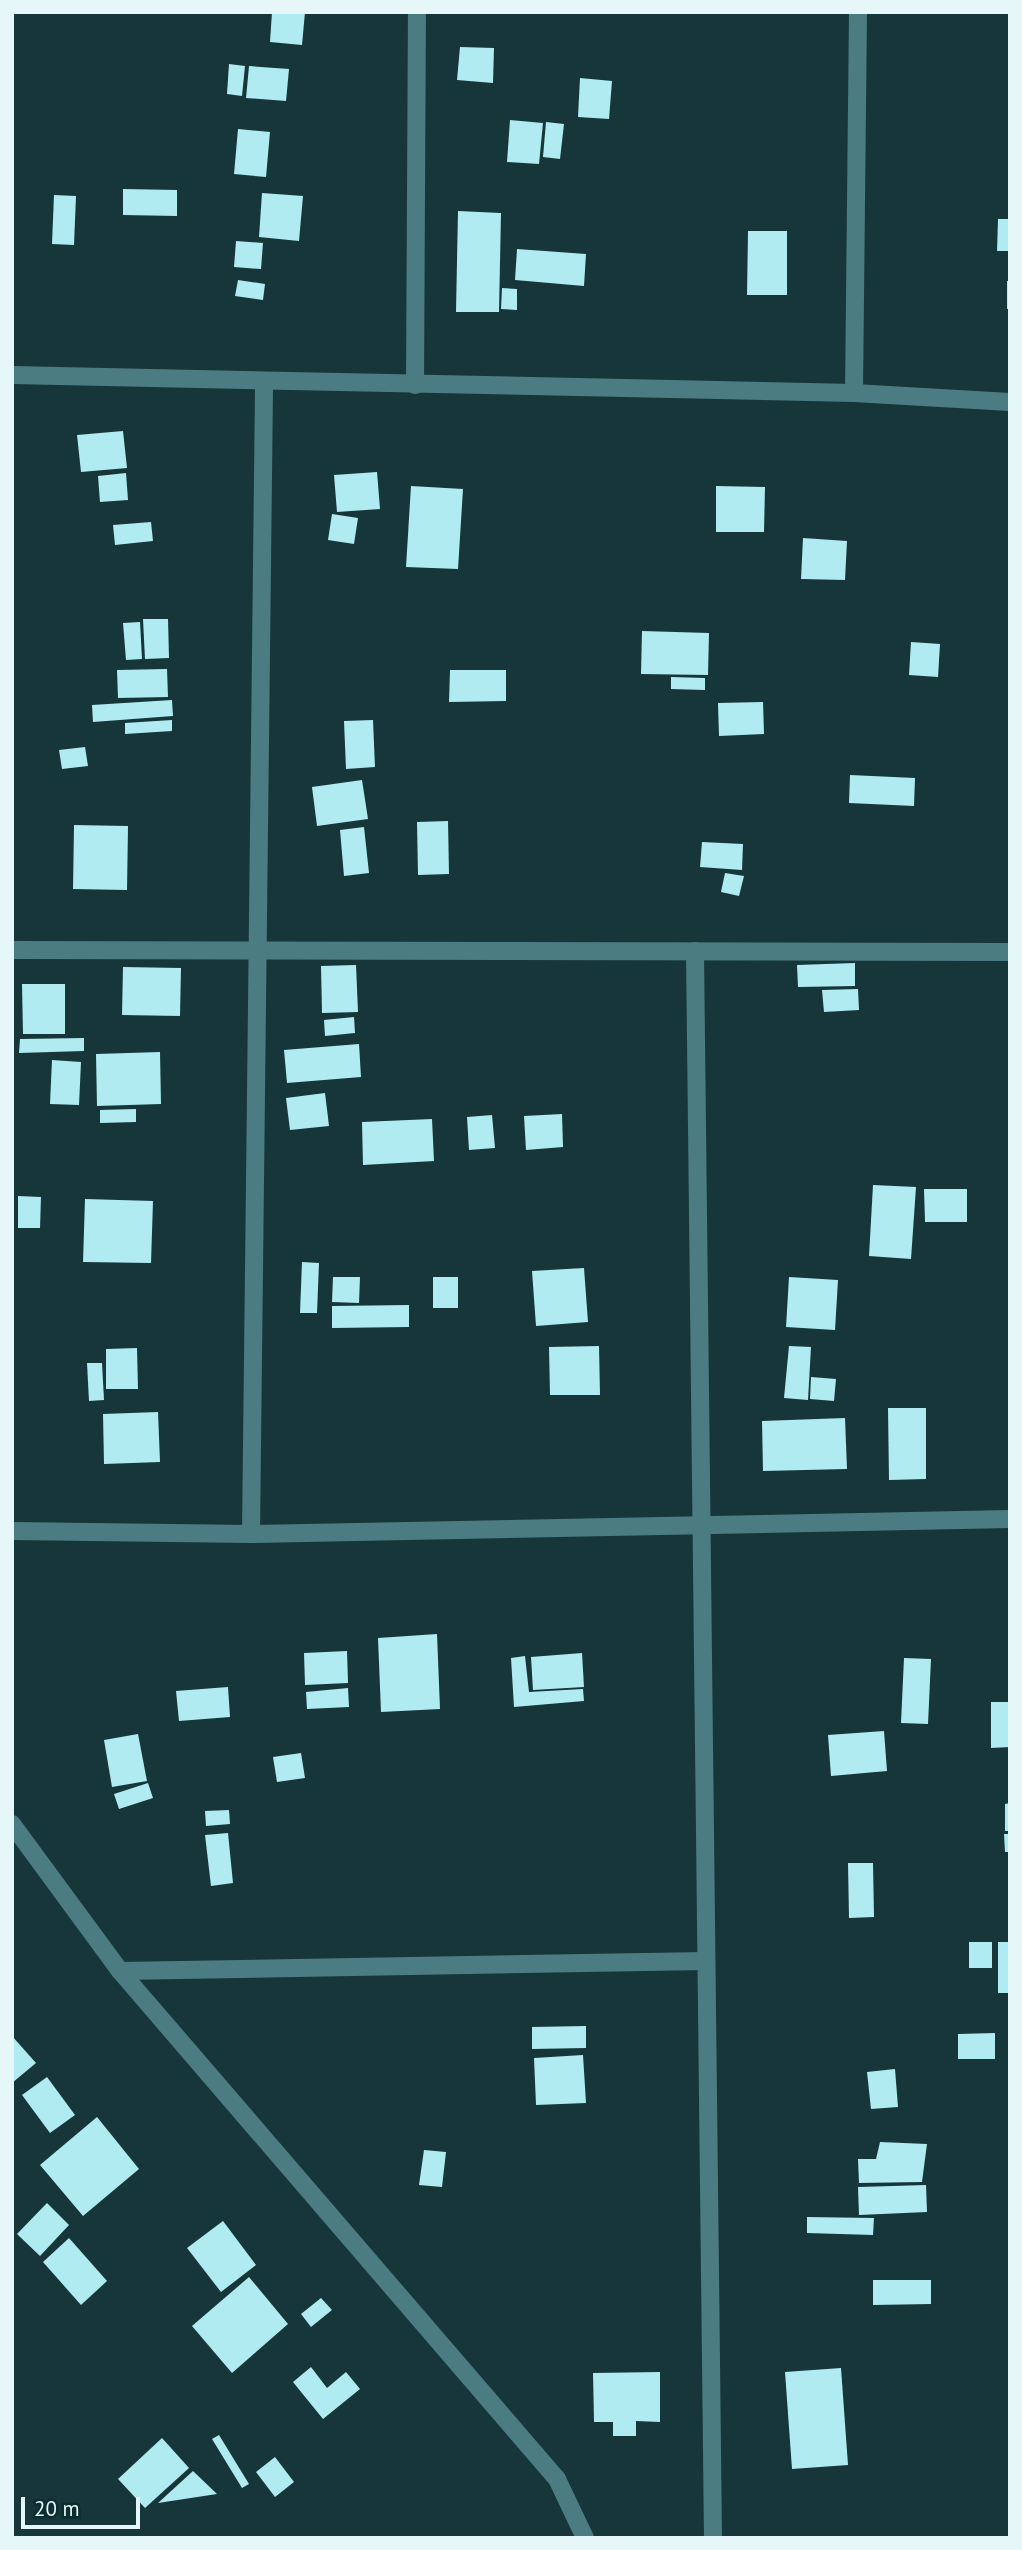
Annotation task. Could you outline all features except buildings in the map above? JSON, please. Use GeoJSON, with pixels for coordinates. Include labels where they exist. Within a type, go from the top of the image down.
{"type":"FeatureCollection","features":[{"type":"Feature","properties":{"kind":"street"},"geometry":{"type":"LineString","coordinates":[[415,385],[417,12]]}},
{"type":"Feature","properties":{"kind":"street"},"geometry":{"type":"LineString","coordinates":[[854,393],[858,12]]}},
{"type":"Feature","properties":{"kind":"street"},"geometry":{"type":"LineString","coordinates":[[12,375],[854,393],[1010,402]]}},
{"type":"Feature","properties":{"kind":"street"},"geometry":{"type":"LineString","coordinates":[[251,1534],[254,950],[264,381]]}},
{"type":"Feature","properties":{"kind":"street"},"geometry":{"type":"LineString","coordinates":[[12,950],[1010,952]]}},
{"type":"Feature","properties":{"kind":"street"},"geometry":{"type":"LineString","coordinates":[[695,951],[713,2538]]}},
{"type":"Feature","properties":{"kind":"street"},"geometry":{"type":"LineString","coordinates":[[12,1531],[251,1534],[700,1528],[1010,1519]]}},
{"type":"Feature","properties":{"kind":"street"},"geometry":{"type":"LineString","coordinates":[[12,1824],[120,1971],[533,2449],[557,2479],[585,2538]]}},
{"type":"Feature","properties":{"kind":"street"},"geometry":{"type":"LineString","coordinates":[[120,1971],[706,1961]]}}]}
